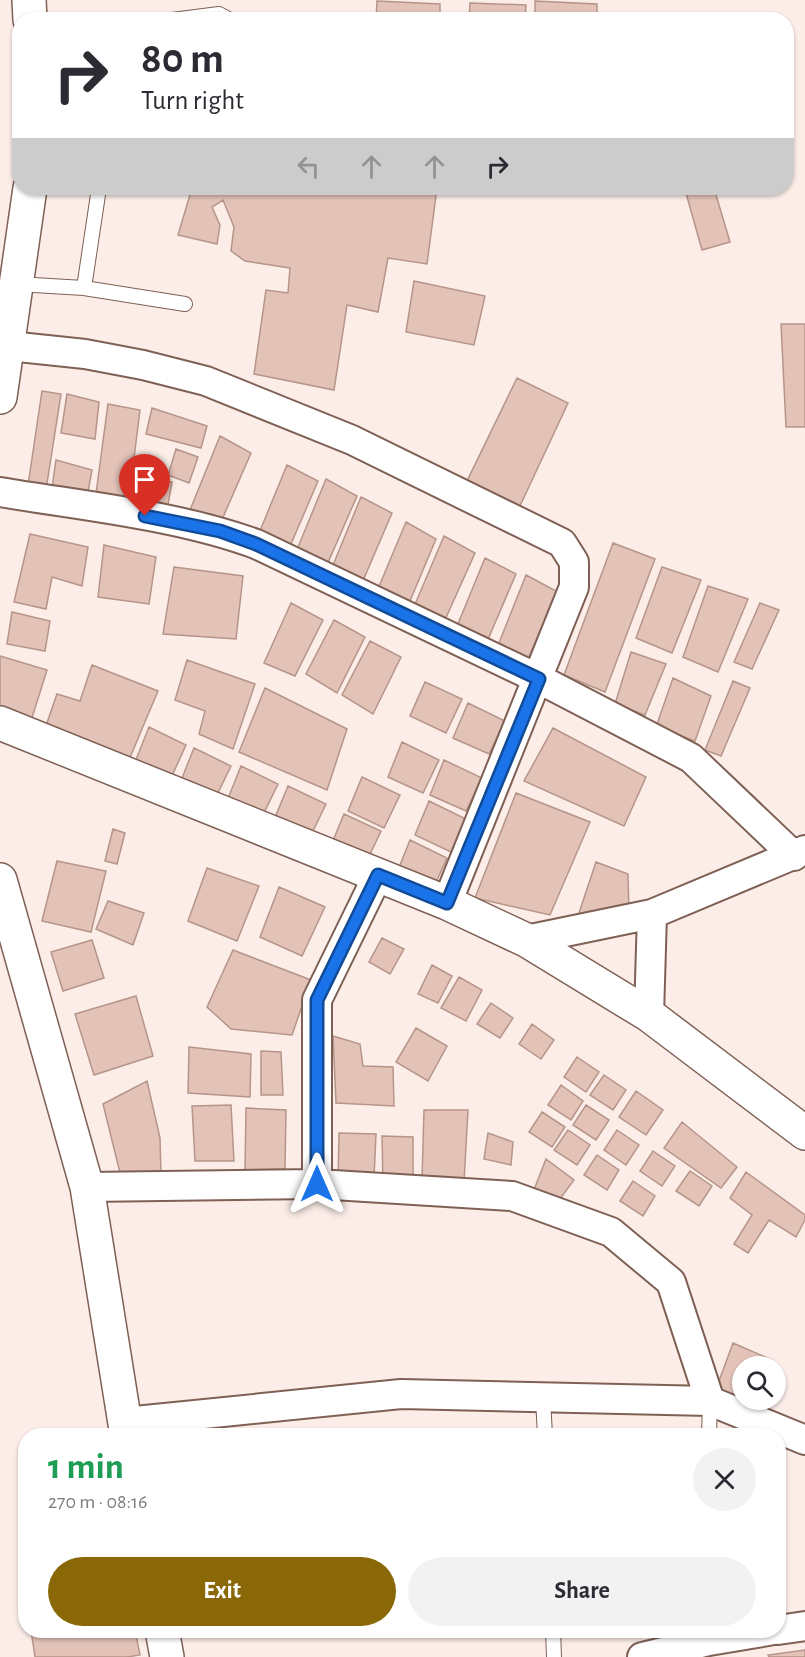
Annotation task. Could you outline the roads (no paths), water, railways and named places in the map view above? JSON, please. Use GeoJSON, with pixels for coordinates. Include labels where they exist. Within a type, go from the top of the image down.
{"type":"FeatureCollection","features":[{"type":"Feature","properties":{"kind":"main road"},"geometry":{"type":"LineString","coordinates":[[0,397],[29,195]]}},
{"type":"Feature","properties":{"kind":"main road"},"geometry":{"type":"LineString","coordinates":[[0,723],[447,903],[526,940],[649,1015],[805,1133]]}},
{"type":"Feature","properties":{"kind":"main road"},"geometry":{"type":"LineString","coordinates":[[0,880],[87,1187],[126,1428]]}},
{"type":"Feature","properties":{"kind":"main road"},"geometry":{"type":"LineString","coordinates":[[163,1638],[166,1657]]}},
{"type":"Feature","properties":{"kind":"street"},"geometry":{"type":"LineString","coordinates":[[9,346],[85,354],[143,365],[206,381],[352,440],[562,543],[574,562],[574,587],[539,679],[447,903]]}},
{"type":"Feature","properties":{"kind":"street"},"geometry":{"type":"LineString","coordinates":[[0,492],[167,520],[220,531],[256,544],[539,679],[691,758],[799,853],[652,914],[526,940]]}},
{"type":"Feature","properties":{"kind":"street"},"geometry":{"type":"LineString","coordinates":[[317,1184],[317,1000],[378,875]]}},
{"type":"Feature","properties":{"kind":"street"},"geometry":{"type":"LineString","coordinates":[[649,1015],[652,914]]}},
{"type":"Feature","properties":{"kind":"street"},"geometry":{"type":"LineString","coordinates":[[87,1187],[317,1184],[512,1196],[611,1232],[671,1282],[710,1401]]}},
{"type":"Feature","properties":{"kind":"street"},"geometry":{"type":"LineString","coordinates":[[134,1428],[400,1394],[710,1401],[776,1428]]}},
{"type":"Feature","properties":{"kind":"street"},"geometry":{"type":"LineString","coordinates":[[786,1432],[805,1440]]}},
{"type":"Feature","properties":{"kind":"street"},"geometry":{"type":"LineString","coordinates":[[786,1629],[805,1626]]}},
{"type":"Feature","properties":{"kind":"street"},"geometry":{"type":"LineString","coordinates":[[642,1657],[735,1638]]}},
{"type":"Feature","properties":{"kind":"lane"},"geometry":{"type":"LineString","coordinates":[[84,288],[98,195]]}},
{"type":"Feature","properties":{"kind":"lane"},"geometry":{"type":"LineString","coordinates":[[16,284],[84,288],[185,304]]}},
{"type":"Feature","properties":{"kind":"lane"},"geometry":{"type":"LineString","coordinates":[[543,1398],[545,1428]]}},
{"type":"Feature","properties":{"kind":"lane"},"geometry":{"type":"LineString","coordinates":[[710,1401],[710,1428]]}},
{"type":"Feature","properties":{"kind":"lane"},"geometry":{"type":"LineString","coordinates":[[553,1638],[554,1657]]}}]}
